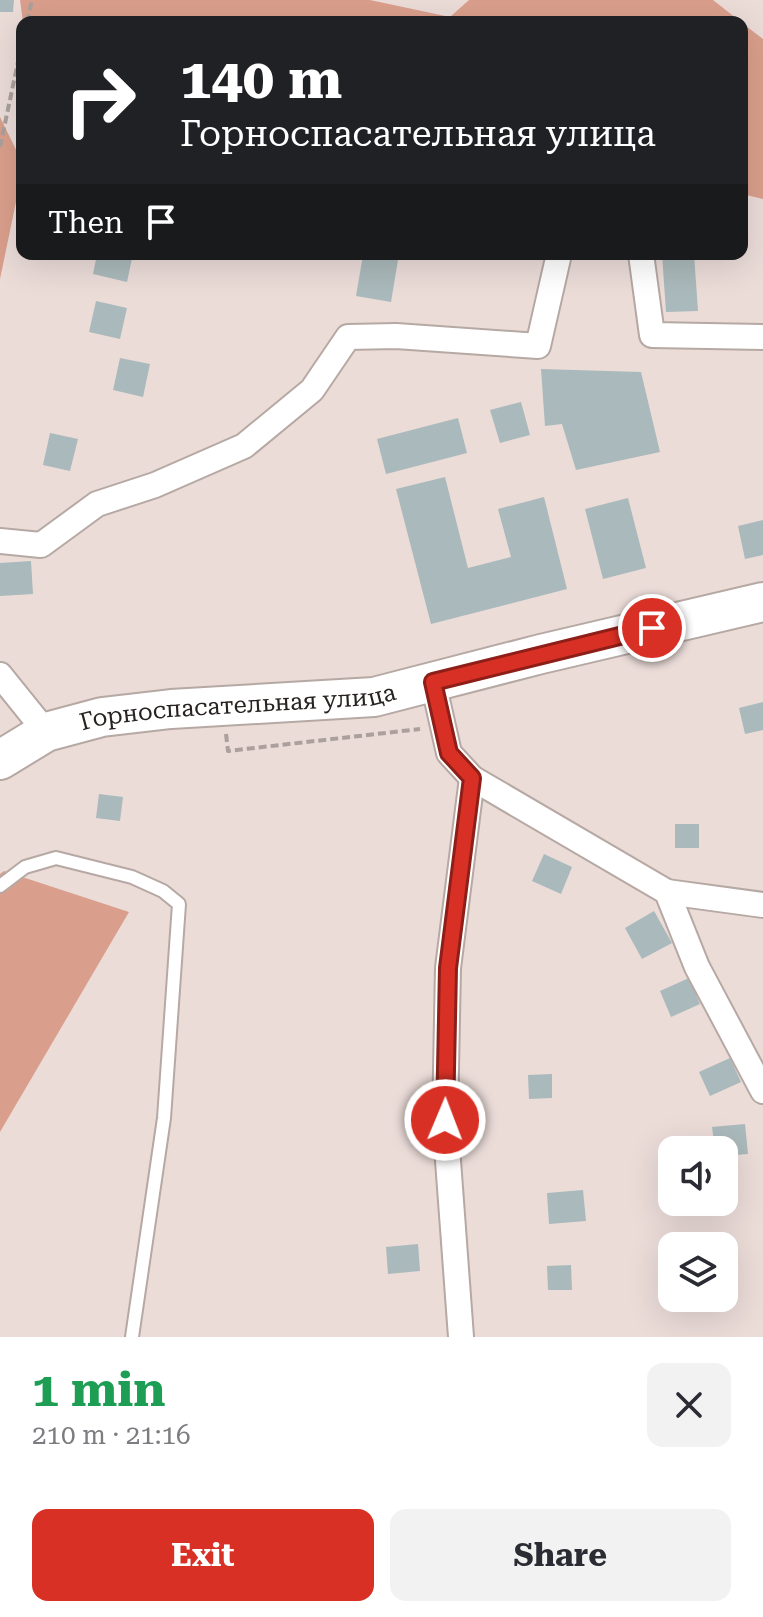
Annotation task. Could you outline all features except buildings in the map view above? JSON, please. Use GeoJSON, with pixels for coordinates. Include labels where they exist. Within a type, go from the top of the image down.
{"type":"FeatureCollection","features":[{"type":"Feature","properties":{"kind":"main road","name":"Горноспасательная улица"},"geometry":{"type":"LineString","coordinates":[[0,760],[46,732],[102,717],[171,709],[374,697],[763,602]]}},
{"type":"Feature","properties":{"kind":"street"},"geometry":{"type":"LineString","coordinates":[[0,541],[41,545],[97,504],[155,485],[244,446],[312,390],[348,337],[396,336],[538,346],[558,260]]}},
{"type":"Feature","properties":{"kind":"street"},"geometry":{"type":"LineString","coordinates":[[642,260],[652,335],[763,337]]}},
{"type":"Feature","properties":{"kind":"street"},"geometry":{"type":"LineString","coordinates":[[0,675],[46,732]]}},
{"type":"Feature","properties":{"kind":"street"},"geometry":{"type":"LineString","coordinates":[[433,682],[449,753],[472,778],[667,892],[763,905]]}},
{"type":"Feature","properties":{"kind":"street"},"geometry":{"type":"LineString","coordinates":[[461,1337],[445,1120],[448,968],[472,778]]}},
{"type":"Feature","properties":{"kind":"street"},"geometry":{"type":"LineString","coordinates":[[667,892],[697,967],[763,1091]]}},
{"type":"Feature","properties":{"kind":"lane"},"geometry":{"type":"LineString","coordinates":[[0,886],[25,867],[56,858],[132,877],[163,891],[179,904],[164,1118],[132,1337]]}},
{"type":"Feature","properties":{"kind":"path"},"geometry":{"type":"LineString","coordinates":[[0,147],[16,70]]}},
{"type":"Feature","properties":{"kind":"path"},"geometry":{"type":"LineString","coordinates":[[223,707],[228,751],[443,726]]}},
{"type":"Feature","properties":{"kind":"shaded area"},"geometry":{"type":"Polygon","coordinates":[[[20,0],[370,0],[445,16],[22,16],[20,0]]]}},
{"type":"Feature","properties":{"kind":"shaded area"},"geometry":{"type":"Polygon","coordinates":[[[469,0],[713,0],[733,16],[451,16],[469,0]]]}},
{"type":"Feature","properties":{"kind":"shaded area"},"geometry":{"type":"Polygon","coordinates":[[[748,28],[763,39],[763,199],[748,195],[748,28]]]}},
{"type":"Feature","properties":{"kind":"shaded area"},"geometry":{"type":"Polygon","coordinates":[[[0,117],[16,150],[16,202],[0,279],[0,117]]]}},
{"type":"Feature","properties":{"kind":"shaded area"},"geometry":{"type":"Polygon","coordinates":[[[4,871],[129,912],[0,1132],[0,874],[4,871]]]}},
{"type":"Feature","properties":{"kind":"route"},"geometry":{"type":"LineString","coordinates":[[445,1120],[448,968],[472,778],[449,753],[433,682],[652,628]]}}]}
